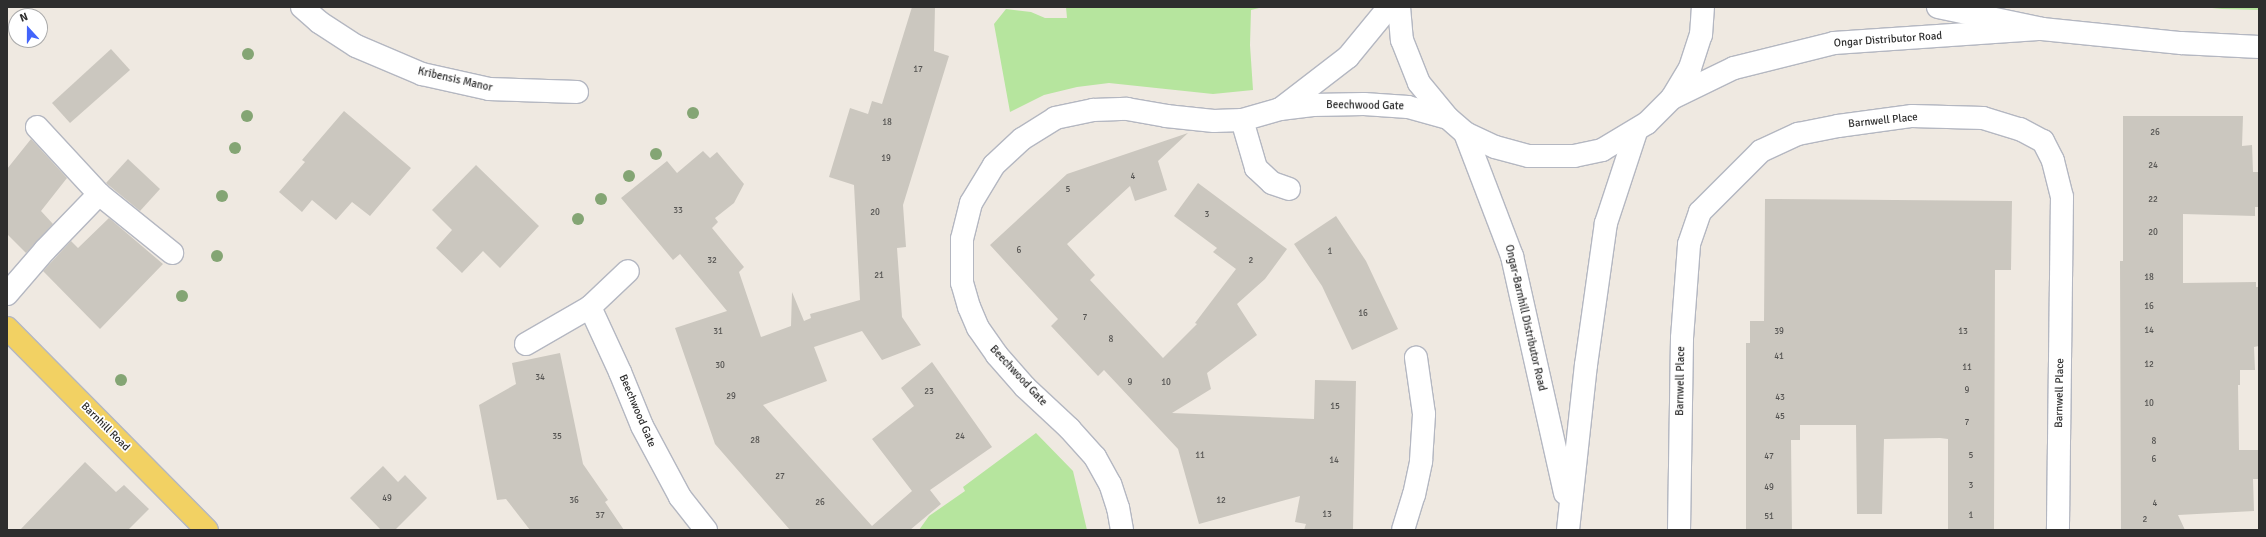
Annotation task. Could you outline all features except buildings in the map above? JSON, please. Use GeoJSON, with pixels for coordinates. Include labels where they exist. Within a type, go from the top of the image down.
{"type":"FeatureCollection","features":[{"type":"Feature","properties":{"kind":"main road","name":"Barnhill Road"},"geometry":{"type":"LineString","coordinates":[[7,328],[206,528]]}},
{"type":"Feature","properties":{"kind":"street","name":"Kribensis Manor"},"geometry":{"type":"LineString","coordinates":[[302,7],[319,22],[356,46],[422,74],[489,89],[577,92]]}},
{"type":"Feature","properties":{"kind":"street","name":"Beechwood Gate"},"geometry":{"type":"LineString","coordinates":[[1280,109],[1348,57],[1389,7]]}},
{"type":"Feature","properties":{"kind":"street"},"geometry":{"type":"LineString","coordinates":[[1399,7],[1402,40],[1419,83],[1448,118],[1465,133],[1495,147],[1529,156],[1574,156],[1602,150],[1636,132],[1672,98],[1690,68],[1701,35],[1703,7]]}},
{"type":"Feature","properties":{"kind":"street","name":"Ongar Distributor Road"},"geometry":{"type":"LineString","coordinates":[[1938,7],[2042,29],[2181,43],[2259,47]]}},
{"type":"Feature","properties":{"kind":"street","name":"Ongar Distributor Road"},"geometry":{"type":"LineString","coordinates":[[1672,98],[1734,68],[1834,43],[2042,29]]}},
{"type":"Feature","properties":{"kind":"street","name":"Beechwood Gate"},"geometry":{"type":"LineString","coordinates":[[1122,530],[1118,508],[1110,484],[1095,457],[1070,429],[1025,387],[987,344],[969,307],[962,283],[962,239],[971,203],[994,165],[1022,140],[1055,118],[1093,110],[1128,110],[1214,121],[1242,120],[1280,109],[1313,105],[1364,104],[1408,107],[1448,118]]}},
{"type":"Feature","properties":{"kind":"street","name":"Barnwell Place"},"geometry":{"type":"LineString","coordinates":[[1679,530],[1682,338],[1688,244],[1700,212],[1761,151],[1798,134],[1838,126],[1912,116],[1983,118],[2020,129],[2043,142],[2053,161],[2062,197],[2058,530]]}},
{"type":"Feature","properties":{"kind":"street"},"geometry":{"type":"LineString","coordinates":[[1242,120],[1256,168],[1272,183],[1289,189]]}},
{"type":"Feature","properties":{"kind":"street"},"geometry":{"type":"LineString","coordinates":[[37,127],[99,194],[172,253]]}},
{"type":"Feature","properties":{"kind":"street","name":"Ongar-Barnhill Distributor Road"},"geometry":{"type":"LineString","coordinates":[[1568,530],[1569,508],[1606,223],[1636,132]]}},
{"type":"Feature","properties":{"kind":"street","name":"Ongar-Barnhill Distributor Road"},"geometry":{"type":"LineString","coordinates":[[1465,133],[1512,256],[1569,508]]}},
{"type":"Feature","properties":{"kind":"street"},"geometry":{"type":"LineString","coordinates":[[7,294],[99,194]]}},
{"type":"Feature","properties":{"kind":"street"},"geometry":{"type":"LineString","coordinates":[[526,344],[590,307],[628,271]]}},
{"type":"Feature","properties":{"kind":"street","name":"Beechwood Gate"},"geometry":{"type":"LineString","coordinates":[[590,307],[620,372],[642,426],[680,497],[706,530]]}},
{"type":"Feature","properties":{"kind":"street"},"geometry":{"type":"LineString","coordinates":[[1403,530],[1414,495],[1421,461],[1424,414],[1416,358]]}},
{"type":"Feature","properties":{"kind":"green space"},"geometry":{"type":"Polygon","coordinates":[[[1066,7],[1263,7],[1251,10],[1250,45],[1253,90],[1213,94],[1109,83],[1077,87],[1044,95],[1010,112],[994,24],[1006,9],[1031,12],[1045,18],[1067,18],[1066,7]]]}},
{"type":"Feature","properties":{"kind":"green space"},"geometry":{"type":"Polygon","coordinates":[[[2202,7],[2259,7],[2259,10],[2222,9],[2202,7]]]}},
{"type":"Feature","properties":{"kind":"green space"},"geometry":{"type":"Polygon","coordinates":[[[1036,433],[1073,471],[1087,530],[919,530],[929,516],[965,491],[963,487],[1036,433]]]}}]}
